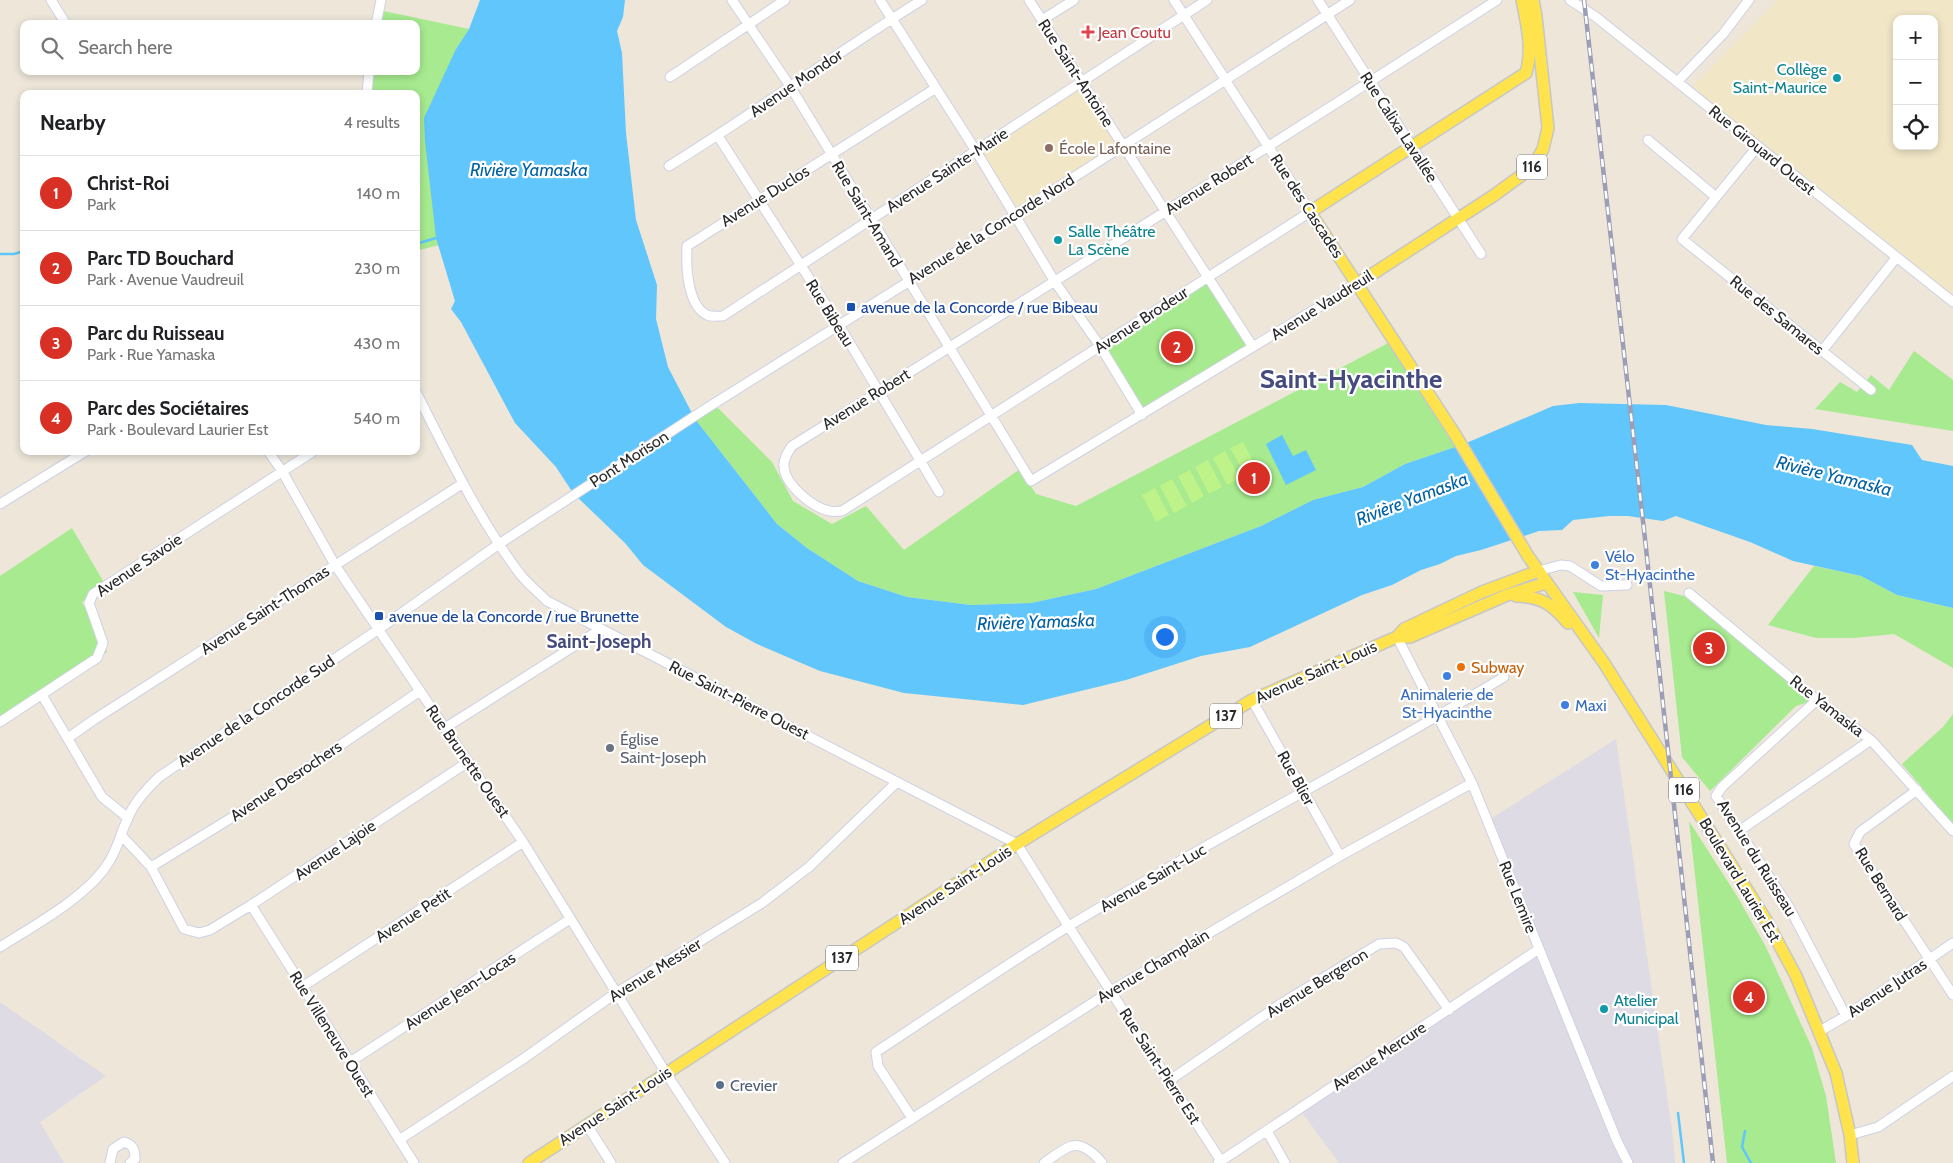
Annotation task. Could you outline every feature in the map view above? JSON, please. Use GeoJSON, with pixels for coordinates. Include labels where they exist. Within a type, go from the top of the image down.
{"type":"FeatureCollection","features":[{"type":"Feature","properties":{"kind":"main road"},"geometry":{"type":"LineString","coordinates":[[1522,0],[1530,58],[1526,73],[1535,75],[1542,81]]}},
{"type":"Feature","properties":{"kind":"main road","name":"116"},"geometry":{"type":"LineString","coordinates":[[1533,0],[1542,81]]}},
{"type":"Feature","properties":{"kind":"main road","name":"Avenue Brodeur"},"geometry":{"type":"LineString","coordinates":[[1310,212],[1526,73]]}},
{"type":"Feature","properties":{"kind":"main road","name":"Avenue Vaudreuil"},"geometry":{"type":"LineString","coordinates":[[1357,284],[1493,196],[1532,167],[1543,149],[1548,128],[1542,81]]}},
{"type":"Feature","properties":{"kind":"main road","name":"Rue des Cascades"},"geometry":{"type":"LineString","coordinates":[[1310,212],[1456,436],[1525,550]]}},
{"type":"Feature","properties":{"kind":"main road","name":"Boulevard Laurier Est"},"geometry":{"type":"LineString","coordinates":[[1525,550],[1546,583],[1604,663],[1766,920],[1796,976],[1836,1073],[1850,1135],[1852,1162]]}},
{"type":"Feature","properties":{"kind":"main road","name":"Avenue Saint-Louis"},"geometry":{"type":"LineString","coordinates":[[1397,637],[1404,629],[1482,592],[1538,571]]}},
{"type":"Feature","properties":{"kind":"main road","name":"Avenue Saint-Louis"},"geometry":{"type":"LineString","coordinates":[[529,1163],[1017,844],[1252,700],[1397,637],[1410,636],[1507,595],[1546,583]]}},
{"type":"Feature","properties":{"kind":"main road"},"geometry":{"type":"LineString","coordinates":[[1507,595],[1529,596],[1553,606],[1604,663]]}},
{"type":"Feature","properties":{"kind":"street"},"geometry":{"type":"LineString","coordinates":[[52,0],[64,20]]}},
{"type":"Feature","properties":{"kind":"street"},"geometry":{"type":"LineString","coordinates":[[377,20],[381,0]]}},
{"type":"Feature","properties":{"kind":"street","name":"Rue Saint-Amand"},"geometry":{"type":"LineString","coordinates":[[732,0],[790,86],[1030,481]]}},
{"type":"Feature","properties":{"kind":"street"},"geometry":{"type":"LineString","coordinates":[[670,77],[785,0]]}},
{"type":"Feature","properties":{"kind":"street"},"geometry":{"type":"LineString","coordinates":[[880,0],[976,151],[1055,282],[1100,346],[1142,415]]}},
{"type":"Feature","properties":{"kind":"street","name":"Avenue Mondor"},"geometry":{"type":"LineString","coordinates":[[669,166],[718,136],[790,86],[922,0]]}},
{"type":"Feature","properties":{"kind":"street","name":"Rue Saint-Antoine"},"geometry":{"type":"LineString","coordinates":[[1029,0],[1253,348]]}},
{"type":"Feature","properties":{"kind":"street"},"geometry":{"type":"LineString","coordinates":[[1042,20],[1074,0]]}},
{"type":"Feature","properties":{"kind":"street","name":"Rue des Cascades"},"geometry":{"type":"LineString","coordinates":[[1174,0],[1310,212]]}},
{"type":"Feature","properties":{"kind":"street","name":"Avenue Sainte-Marie"},"geometry":{"type":"LineString","coordinates":[[692,294],[700,310],[709,316],[723,316],[1207,0]]}},
{"type":"Feature","properties":{"kind":"street","name":"Rue Calixa Lavallée"},"geometry":{"type":"LineString","coordinates":[[1318,0],[1480,254]]}},
{"type":"Feature","properties":{"kind":"street","name":"Avenue de la Concorde Nord"},"geometry":{"type":"LineString","coordinates":[[707,408],[1015,215],[1350,0]]}},
{"type":"Feature","properties":{"kind":"street","name":"Avenue Robert"},"geometry":{"type":"LineString","coordinates":[[792,446],[1055,282],[1497,0]]}},
{"type":"Feature","properties":{"kind":"street","name":"Rue Girouard Ouest"},"geometry":{"type":"LineString","coordinates":[[1570,0],[1596,16],[1757,147],[1953,302]]}},
{"type":"Feature","properties":{"kind":"street"},"geometry":{"type":"LineString","coordinates":[[1677,82],[1723,34],[1749,0]]}},
{"type":"Feature","properties":{"kind":"street"},"geometry":{"type":"LineString","coordinates":[[367,90],[369,75]]}},
{"type":"Feature","properties":{"kind":"street","name":"Avenue Duclos"},"geometry":{"type":"LineString","coordinates":[[692,294],[685,268],[687,246],[936,88]]}},
{"type":"Feature","properties":{"kind":"street","name":"Rue Bibeau"},"geometry":{"type":"LineString","coordinates":[[718,136],[839,326],[940,492]]}},
{"type":"Feature","properties":{"kind":"street"},"geometry":{"type":"LineString","coordinates":[[1648,140],[1716,197],[1757,147]]}},
{"type":"Feature","properties":{"kind":"street","name":"Rue des Samares"},"geometry":{"type":"LineString","coordinates":[[1716,197],[1682,239],[1871,390]]}},
{"type":"Feature","properties":{"kind":"street","name":"Avenue Brodeur"},"geometry":{"type":"LineString","coordinates":[[792,446],[786,455],[784,467],[786,476],[797,492],[816,506],[830,511],[842,511],[1310,212]]}},
{"type":"Feature","properties":{"kind":"street"},"geometry":{"type":"LineString","coordinates":[[1822,351],[1896,258]]}},
{"type":"Feature","properties":{"kind":"street","name":"Avenue Vaudreuil"},"geometry":{"type":"LineString","coordinates":[[1030,481],[1357,284]]}},
{"type":"Feature","properties":{"kind":"street","name":"Rue Saint-Pierre Ouest"},"geometry":{"type":"LineString","coordinates":[[420,400],[462,484],[499,544],[522,576],[546,601],[1017,844]]}},
{"type":"Feature","properties":{"kind":"street","name":"Pont Morison"},"geometry":{"type":"LineString","coordinates":[[551,510],[707,408]]}},
{"type":"Feature","properties":{"kind":"street"},"geometry":{"type":"LineString","coordinates":[[0,504],[80,455]]}},
{"type":"Feature","properties":{"kind":"street","name":"Rue Brunette Ouest"},"geometry":{"type":"LineString","coordinates":[[271,455],[282,471],[335,565],[523,842],[666,1073],[725,1163]]}},
{"type":"Feature","properties":{"kind":"street","name":"Avenue Savoie"},"geometry":{"type":"LineString","coordinates":[[0,722],[97,658],[103,643],[89,603],[93,594],[308,455]]}},
{"type":"Feature","properties":{"kind":"street","name":"Avenue Saint-Thomas"},"geometry":{"type":"LineString","coordinates":[[68,738],[94,719],[462,484]]}},
{"type":"Feature","properties":{"kind":"street","name":"Avenue de la Concorde Sud"},"geometry":{"type":"LineString","coordinates":[[0,946],[39,923],[89,886],[106,867],[117,850],[128,818],[139,797],[159,777],[551,510]]}},
{"type":"Feature","properties":{"kind":"street","name":"Avenue Saint-Louis"},"geometry":{"type":"LineString","coordinates":[[1538,571],[1561,565],[1570,566],[1601,586],[1627,585]]}},
{"type":"Feature","properties":{"kind":"street","name":"Rue Yamaska"},"geometry":{"type":"LineString","coordinates":[[1689,593],[1817,700],[1870,740],[1953,831]]}},
{"type":"Feature","properties":{"kind":"street"},"geometry":{"type":"LineString","coordinates":[[445,728],[601,630]]}},
{"type":"Feature","properties":{"kind":"street","name":"Rue Lemire"},"geometry":{"type":"LineString","coordinates":[[1397,637],[1472,783],[1617,1142],[1628,1163]]}},
{"type":"Feature","properties":{"kind":"street","name":"Avenue Saint-Luc"},"geometry":{"type":"LineString","coordinates":[[912,1118],[878,1066],[876,1052],[1069,926],[1303,791],[1439,717],[1504,677]]}},
{"type":"Feature","properties":{"kind":"street","name":"Avenue Desrochers"},"geometry":{"type":"LineString","coordinates":[[151,868],[254,804],[420,691]]}},
{"type":"Feature","properties":{"kind":"street"},"geometry":{"type":"LineString","coordinates":[[42,695],[102,797],[128,818]]}},
{"type":"Feature","properties":{"kind":"street","name":"Rue Blier"},"geometry":{"type":"LineString","coordinates":[[1252,700],[1340,856]]}},
{"type":"Feature","properties":{"kind":"street","name":"Avenue du Ruisseau"},"geometry":{"type":"LineString","coordinates":[[1817,700],[1722,787],[1716,796],[1789,907],[1846,1016]]}},
{"type":"Feature","properties":{"kind":"street"},"geometry":{"type":"LineString","coordinates":[[1739,831],[1870,740]]}},
{"type":"Feature","properties":{"kind":"street","name":"Avenue Lajoie"},"geometry":{"type":"LineString","coordinates":[[151,868],[184,929],[199,933],[210,930],[468,762]]}},
{"type":"Feature","properties":{"kind":"street","name":"Avenue Messier"},"geometry":{"type":"LineString","coordinates":[[400,1140],[524,1059],[616,993],[762,903],[810,867],[897,782]]}},
{"type":"Feature","properties":{"kind":"street","name":"Avenue Champlain"},"geometry":{"type":"LineString","coordinates":[[843,1163],[1111,991],[1340,856],[1472,783]]}},
{"type":"Feature","properties":{"kind":"street","name":"Rue Bernard"},"geometry":{"type":"LineString","coordinates":[[1917,790],[1860,832],[1854,844],[1953,995]]}},
{"type":"Feature","properties":{"kind":"street"},"geometry":{"type":"LineString","coordinates":[[121,835],[151,868]]}},
{"type":"Feature","properties":{"kind":"street","name":"Avenue Petit"},"geometry":{"type":"LineString","coordinates":[[302,988],[523,842]]}},
{"type":"Feature","properties":{"kind":"street","name":"Rue Saint-Pierre Est"},"geometry":{"type":"LineString","coordinates":[[1017,844],[1170,1080],[1220,1162]]}},
{"type":"Feature","properties":{"kind":"street","name":"Rue Villeneuve Ouest"},"geometry":{"type":"LineString","coordinates":[[251,905],[414,1163]]}},
{"type":"Feature","properties":{"kind":"street","name":"Avenue Jean-Locas"},"geometry":{"type":"LineString","coordinates":[[350,1062],[570,919]]}},
{"type":"Feature","properties":{"kind":"street","name":"Avenue Bergeron"},"geometry":{"type":"LineString","coordinates":[[1170,1080],[1282,1003],[1379,944],[1396,943],[1404,947],[1449,1010]]}},
{"type":"Feature","properties":{"kind":"street","name":"Avenue Jutras"},"geometry":{"type":"LineString","coordinates":[[1820,1031],[1846,1016],[1953,943]]}},
{"type":"Feature","properties":{"kind":"street","name":"Avenue Mercure"},"geometry":{"type":"LineString","coordinates":[[1220,1162],[1540,949]]}},
{"type":"Feature","properties":{"kind":"street"},"geometry":{"type":"LineString","coordinates":[[1850,1135],[1878,1127],[1953,1076]]}},
{"type":"Feature","properties":{"kind":"street"},"geometry":{"type":"LineString","coordinates":[[587,1125],[611,1163]]}},
{"type":"Feature","properties":{"kind":"street"},"geometry":{"type":"LineString","coordinates":[[1267,1131],[1285,1163]]}},
{"type":"Feature","properties":{"kind":"street"},"geometry":{"type":"LineString","coordinates":[[110,1163],[113,1149],[124,1142],[131,1145],[135,1151],[135,1158],[130,1163]]}},
{"type":"Feature","properties":{"kind":"street"},"geometry":{"type":"LineString","coordinates":[[1044,1163],[1071,1146],[1080,1146],[1096,1155],[1102,1163]]}},
{"type":"Feature","properties":{"kind":"shaded area"},"geometry":{"type":"Polygon","coordinates":[[[1778,0],[1953,0],[1953,296],[1691,88],[1778,0]]]}},
{"type":"Feature","properties":{"kind":"shaded area","name":"École Lafontaine"},"geometry":{"type":"Polygon","coordinates":[[[1082,82],[1123,145],[1015,215],[976,151],[1082,82]]]}},
{"type":"Feature","properties":{"kind":"shaded area"},"geometry":{"type":"Polygon","coordinates":[[[1616,739],[1673,1137],[1675,1163],[1339,1163],[1301,1111],[1538,953],[1486,822],[1616,739]]]}},
{"type":"Feature","properties":{"kind":"shaded area"},"geometry":{"type":"Polygon","coordinates":[[[0,1002],[106,1076],[40,1122],[64,1163],[0,1163],[0,1002]]]}},
{"type":"Feature","properties":{"kind":"green space"},"geometry":{"type":"Polygon","coordinates":[[[379,10],[469,29],[456,49],[439,245],[420,250],[420,90],[369,90],[370,75],[420,75],[420,20],[377,20],[379,10]]]}},
{"type":"Feature","properties":{"kind":"green space"},"geometry":{"type":"Polygon","coordinates":[[[1211,277],[1255,346],[1143,419],[1099,349],[1211,277]]]}},
{"type":"Feature","properties":{"kind":"green space"},"geometry":{"type":"Polygon","coordinates":[[[1396,339],[1464,444],[1405,464],[1363,487],[1313,500],[1261,526],[1096,589],[1031,603],[971,605],[907,597],[858,581],[807,548],[777,524],[695,419],[716,406],[772,462],[793,501],[832,524],[866,506],[904,550],[1020,469],[1036,494],[1076,506],[1396,339]]]}},
{"type":"Feature","properties":{"kind":"green space"},"geometry":{"type":"Polygon","coordinates":[[[1914,351],[1953,380],[1953,431],[1815,409],[1840,382],[1857,392],[1871,375],[1889,390],[1914,351]]]}},
{"type":"Feature","properties":{"kind":"green space"},"geometry":{"type":"Polygon","coordinates":[[[1243,442],[1257,469],[1245,475],[1230,448],[1243,442]]]}},
{"type":"Feature","properties":{"kind":"green space"},"geometry":{"type":"Polygon","coordinates":[[[1225,451],[1240,478],[1227,485],[1213,458],[1225,451]]]}},
{"type":"Feature","properties":{"kind":"green space"},"geometry":{"type":"Polygon","coordinates":[[[1208,460],[1222,487],[1209,494],[1195,467],[1208,460]]]}},
{"type":"Feature","properties":{"kind":"green space"},"geometry":{"type":"Polygon","coordinates":[[[1190,470],[1204,496],[1192,503],[1178,476],[1190,470]]]}},
{"type":"Feature","properties":{"kind":"green space"},"geometry":{"type":"Polygon","coordinates":[[[1172,479],[1187,506],[1174,513],[1160,486],[1172,479]]]}},
{"type":"Feature","properties":{"kind":"green space"},"geometry":{"type":"Polygon","coordinates":[[[1155,488],[1169,515],[1156,522],[1142,495],[1155,488]]]}},
{"type":"Feature","properties":{"kind":"green space"},"geometry":{"type":"Polygon","coordinates":[[[72,528],[106,586],[82,602],[107,652],[0,727],[0,576],[72,528]]]}},
{"type":"Feature","properties":{"kind":"green space"},"geometry":{"type":"Polygon","coordinates":[[[1814,566],[1861,576],[1897,595],[1953,608],[1953,668],[1894,634],[1854,638],[1816,638],[1768,625],[1814,566]]]}},
{"type":"Feature","properties":{"kind":"green space"},"geometry":{"type":"Polygon","coordinates":[[[1664,591],[1684,596],[1812,701],[1796,706],[1710,791],[1682,757],[1664,591]]]}},
{"type":"Feature","properties":{"kind":"green space"},"geometry":{"type":"Polygon","coordinates":[[[1573,592],[1603,595],[1599,638],[1573,592]]]}},
{"type":"Feature","properties":{"kind":"green space"},"geometry":{"type":"Polygon","coordinates":[[[1953,714],[1953,824],[1902,764],[1943,727],[1953,714]]]}},
{"type":"Feature","properties":{"kind":"green space"},"geometry":{"type":"Polygon","coordinates":[[[1689,821],[1737,896],[1766,947],[1812,1048],[1826,1096],[1836,1163],[1727,1163],[1689,821]]]}},
{"type":"Feature","properties":{"kind":"water","name":"Rivière Yamaska"},"geometry":{"type":"Polygon","coordinates":[[[480,0],[625,0],[623,17],[617,31],[622,53],[626,133],[636,220],[657,285],[656,319],[668,367],[695,419],[777,524],[807,548],[858,581],[907,597],[971,605],[1031,603],[1096,589],[1261,526],[1313,500],[1363,487],[1405,464],[1464,444],[1553,406],[1579,403],[1666,405],[1766,425],[1812,429],[1912,445],[1922,460],[1953,466],[1953,608],[1897,595],[1861,576],[1793,561],[1750,542],[1676,516],[1663,521],[1628,516],[1609,516],[1573,520],[1562,530],[1539,531],[1456,556],[1421,570],[1392,585],[1362,595],[1250,647],[1201,656],[1126,680],[1023,705],[904,693],[820,671],[757,644],[726,627],[643,565],[625,543],[573,493],[556,467],[515,423],[461,322],[451,309],[455,301],[436,238],[424,118],[456,49],[469,29],[480,0]]]}},
{"type":"Feature","properties":{"kind":"water"},"geometry":{"type":"Polygon","coordinates":[[[1282,435],[1293,456],[1306,450],[1316,470],[1286,485],[1266,444],[1282,435]]]}},
{"type":"Feature","properties":{"kind":"waterway"},"geometry":{"type":"LineString","coordinates":[[420,243],[436,238]]}},
{"type":"Feature","properties":{"kind":"waterway"},"geometry":{"type":"LineString","coordinates":[[0,254],[20,252]]}},
{"type":"Feature","properties":{"kind":"waterway"},"geometry":{"type":"LineString","coordinates":[[1678,1113],[1684,1163]]}},
{"type":"Feature","properties":{"kind":"waterway"},"geometry":{"type":"LineString","coordinates":[[1745,1131],[1742,1147],[1751,1163]]}},
{"type":"Feature","properties":{"kind":"railway"},"geometry":{"type":"LineString","coordinates":[[1584,0],[1713,1163]]}},
{"type":"Feature","properties":{"kind":"place","name":"Jean Coutu"},"geometry":{"type":"Point","coordinates":[1088,32]}},
{"type":"Feature","properties":{"kind":"place","name":"Collège Saint-Maurice"},"geometry":{"type":"Point","coordinates":[1837,78]}},
{"type":"Feature","properties":{"kind":"place","name":"École Lafontaine"},"geometry":{"type":"Point","coordinates":[1049,148]}},
{"type":"Feature","properties":{"kind":"place","name":"Salle Théâtre La Scène"},"geometry":{"type":"Point","coordinates":[1058,240]}},
{"type":"Feature","properties":{"kind":"place","name":"avenue de la Concorde / rue Bibeau"},"geometry":{"type":"Point","coordinates":[851,307]}},
{"type":"Feature","properties":{"kind":"place","name":"Parc TD Bouchard"},"geometry":{"type":"Point","coordinates":[1177,347]}},
{"type":"Feature","properties":{"kind":"place","name":"Christ-Roi"},"geometry":{"type":"Point","coordinates":[1254,478]}},
{"type":"Feature","properties":{"kind":"place","name":"Vélo St-Hyacinthe"},"geometry":{"type":"Point","coordinates":[1595,565]}},
{"type":"Feature","properties":{"kind":"place","name":"avenue de la Concorde / rue Brunette"},"geometry":{"type":"Point","coordinates":[379,616]}},
{"type":"Feature","properties":{"kind":"place","name":"Parc du Ruisseau"},"geometry":{"type":"Point","coordinates":[1709,648]}},
{"type":"Feature","properties":{"kind":"place","name":"Subway"},"geometry":{"type":"Point","coordinates":[1461,667]}},
{"type":"Feature","properties":{"kind":"place","name":"Animalerie de St-Hyacinthe"},"geometry":{"type":"Point","coordinates":[1447,676]}},
{"type":"Feature","properties":{"kind":"place","name":"Maxi"},"geometry":{"type":"Point","coordinates":[1565,705]}},
{"type":"Feature","properties":{"kind":"place","name":"Église Saint-Joseph"},"geometry":{"type":"Point","coordinates":[610,748]}},
{"type":"Feature","properties":{"kind":"place","name":"Parc des Sociétaires"},"geometry":{"type":"Point","coordinates":[1749,997]}},
{"type":"Feature","properties":{"kind":"place","name":"Atelier Municipal"},"geometry":{"type":"Point","coordinates":[1604,1009]}},
{"type":"Feature","properties":{"kind":"place","name":"Crevier"},"geometry":{"type":"Point","coordinates":[720,1085]}},
{"type":"Feature","properties":{"kind":"district","name":"Saint-Hyacinthe"},"geometry":{"type":"Point","coordinates":[1351,379]}},
{"type":"Feature","properties":{"kind":"district","name":"Saint-Joseph"},"geometry":{"type":"Point","coordinates":[599,641]}}]}
